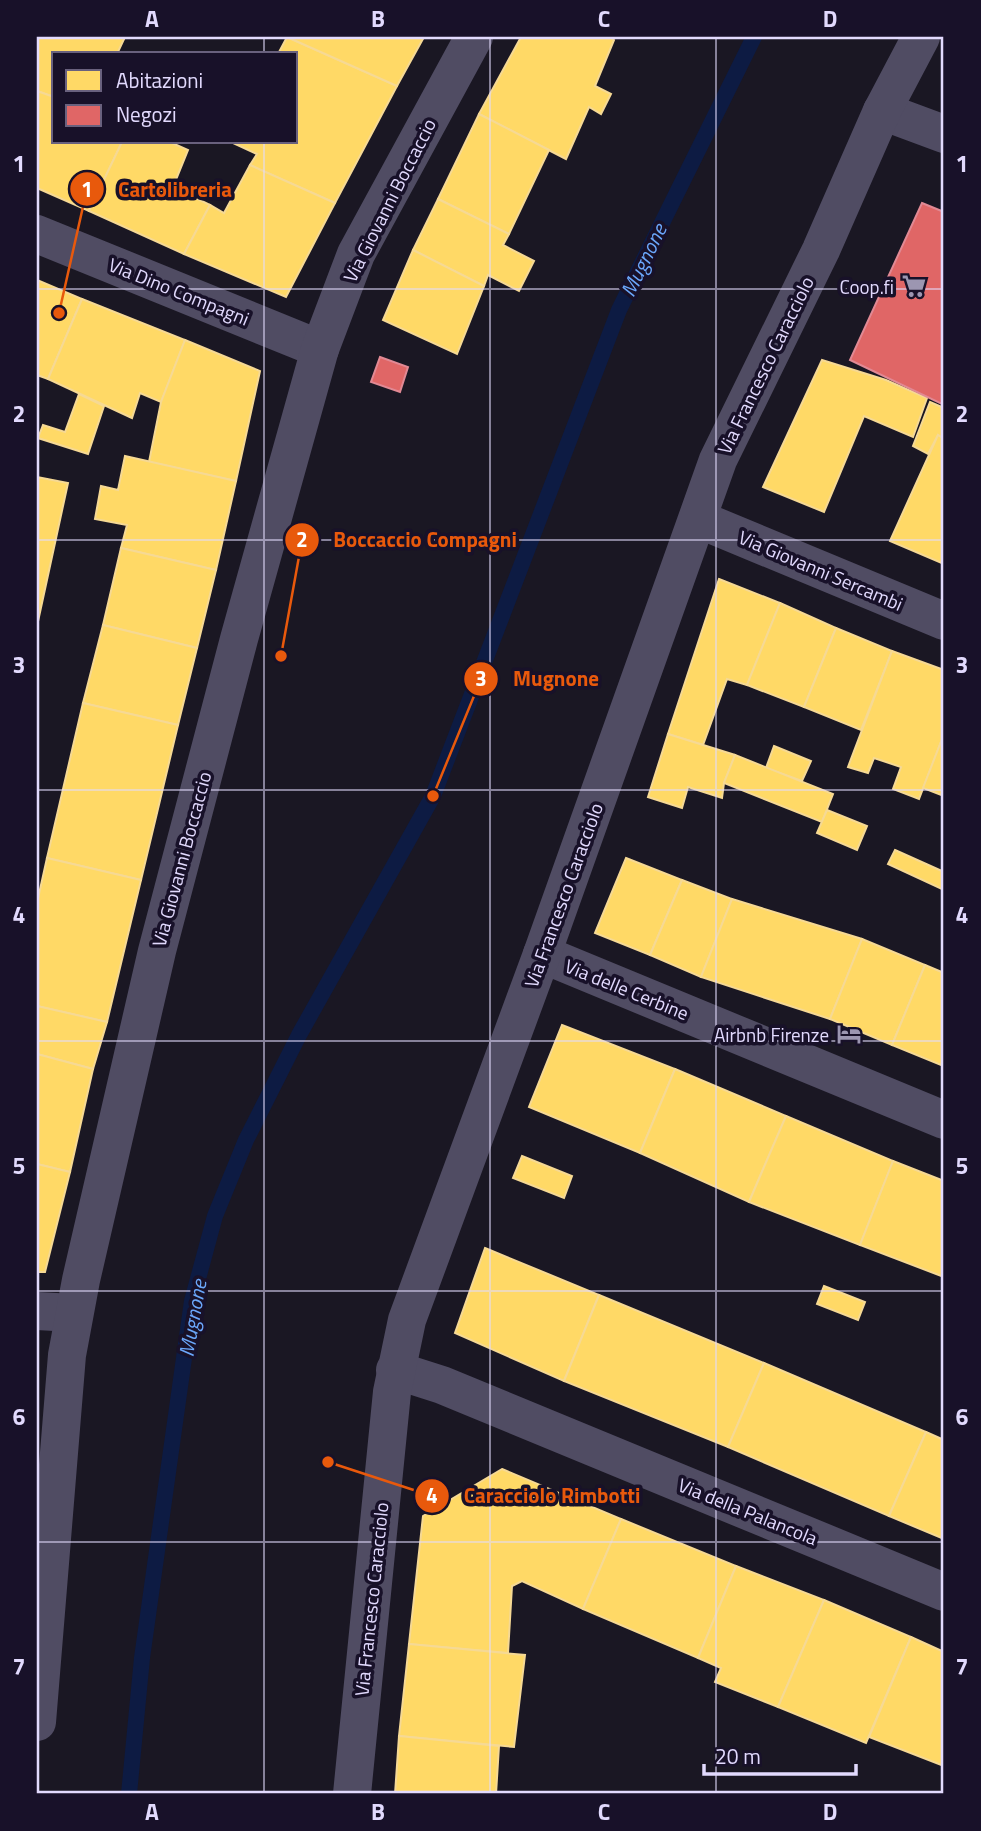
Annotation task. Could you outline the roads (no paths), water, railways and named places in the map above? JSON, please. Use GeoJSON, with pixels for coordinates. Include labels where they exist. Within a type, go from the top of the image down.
{"type":"FeatureCollection","features":[{"type":"Feature","properties":{"kind":"street","name":"Via Giovanni Boccaccio"},"geometry":{"type":"LineString","coordinates":[[37,1722],[62,1413],[74,1313],[157,951],[239,639],[320,349],[356,254],[474,37]]}},
{"type":"Feature","properties":{"kind":"street","name":"Via Francesco Caracciolo"},"geometry":{"type":"LineString","coordinates":[[352,1794],[395,1370],[407,1320],[718,460],[821,250],[882,111],[921,37]]}},
{"type":"Feature","properties":{"kind":"street"},"geometry":{"type":"LineString","coordinates":[[882,111],[944,135]]}},
{"type":"Feature","properties":{"kind":"street","name":"Via Dino Compagni"},"geometry":{"type":"LineString","coordinates":[[37,234],[320,349]]}},
{"type":"Feature","properties":{"kind":"street","name":"Via Giovanni Sercambi"},"geometry":{"type":"LineString","coordinates":[[698,519],[944,621]]}},
{"type":"Feature","properties":{"kind":"street","name":"Via delle Cerbine"},"geometry":{"type":"LineString","coordinates":[[541,954],[944,1120]]}},
{"type":"Feature","properties":{"kind":"street"},"geometry":{"type":"LineString","coordinates":[[37,1311],[74,1313]]}},
{"type":"Feature","properties":{"kind":"street","name":"Via della Palancola"},"geometry":{"type":"LineString","coordinates":[[395,1370],[442,1385],[944,1592]]}},
{"type":"Feature","properties":{"kind":"waterway","name":"Mugnone"},"geometry":{"type":"LineString","coordinates":[[129,1794],[142,1658],[192,1301],[215,1216],[246,1140],[299,1035],[433,796],[619,310],[754,37]]}},
{"type":"Feature","properties":{"kind":"place","name":"Coop.fi"},"geometry":{"type":"Point","coordinates":[914,286]}},
{"type":"Feature","properties":{"kind":"place","name":"Cartolibreria"},"geometry":{"type":"Point","coordinates":[59,313]}},
{"type":"Feature","properties":{"kind":"place","name":"Boccaccio Compagni"},"geometry":{"type":"Point","coordinates":[281,656]}},
{"type":"Feature","properties":{"kind":"place","name":"Mugnone"},"geometry":{"type":"Point","coordinates":[433,796]}},
{"type":"Feature","properties":{"kind":"place","name":"Airbnb Firenze"},"geometry":{"type":"Point","coordinates":[849,1034]}},
{"type":"Feature","properties":{"kind":"place","name":"Caracciolo Rimbotti"},"geometry":{"type":"Point","coordinates":[328,1462]}}]}
